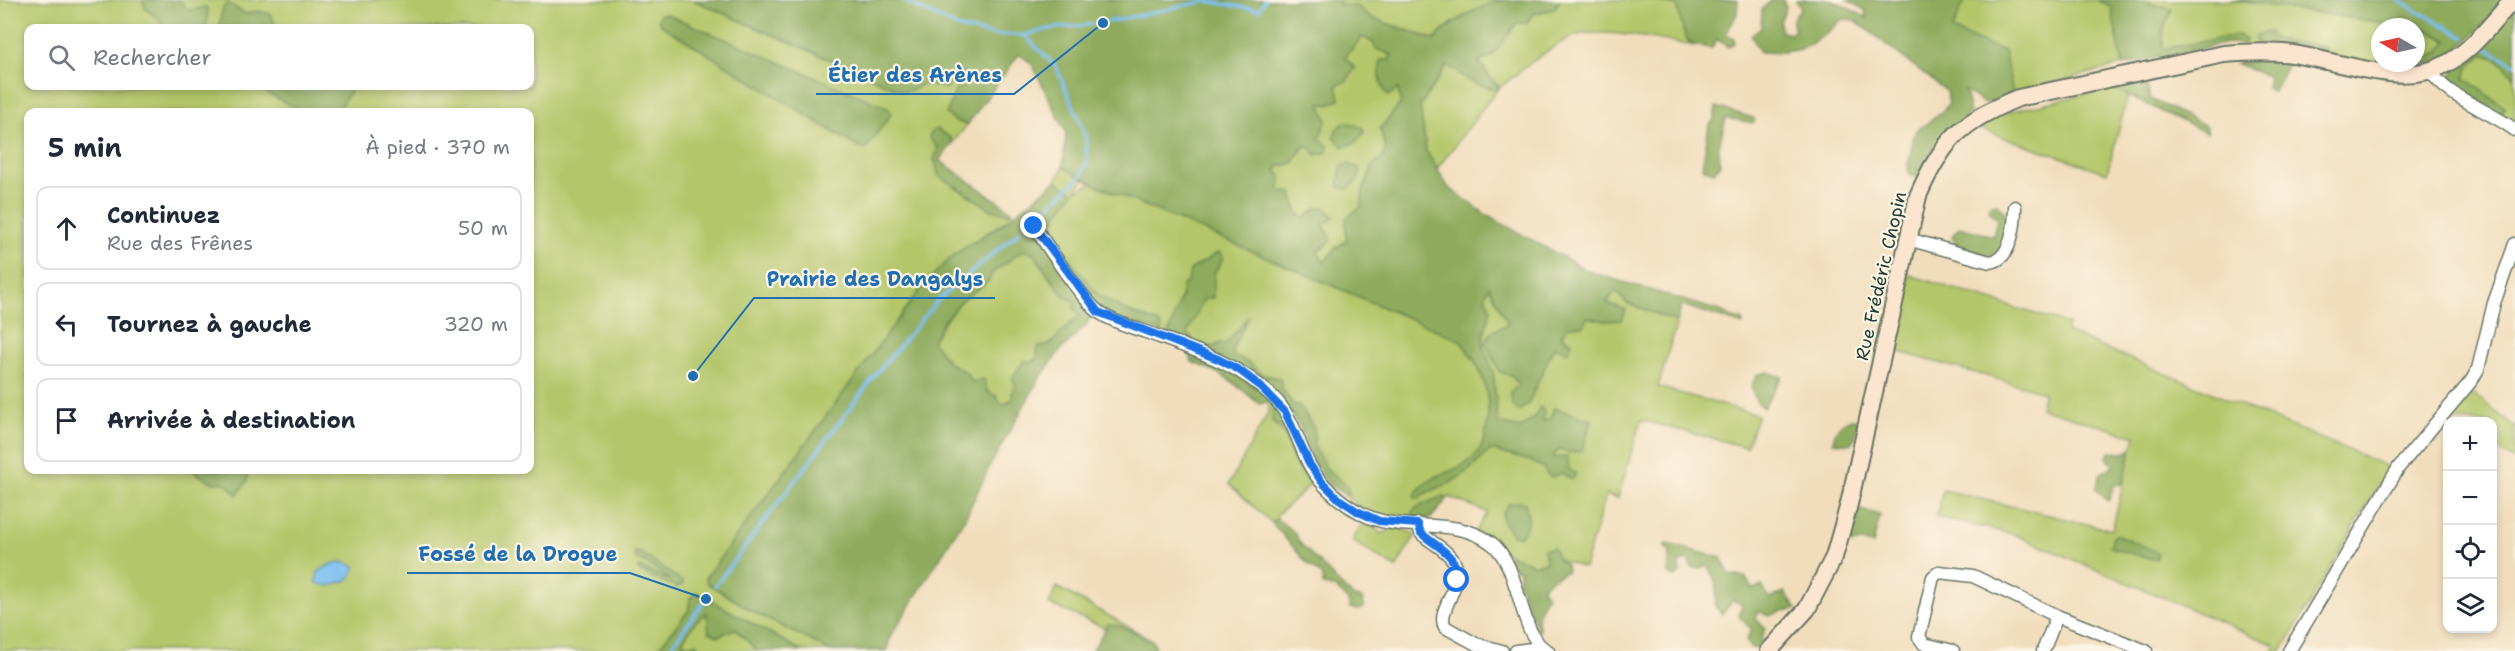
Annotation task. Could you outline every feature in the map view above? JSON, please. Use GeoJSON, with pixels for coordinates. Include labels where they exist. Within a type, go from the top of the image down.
{"type":"FeatureCollection","features":[{"type":"Feature","properties":{"kind":"street"},"geometry":{"type":"LineString","coordinates":[[2513,0],[2468,48],[2448,63],[2431,71],[2435,79],[2448,89],[2503,120],[2515,130]]}},
{"type":"Feature","properties":{"kind":"street","name":"Rue Frédéric Chopin"},"geometry":{"type":"LineString","coordinates":[[1769,651],[1807,609],[1834,557],[1849,504],[1918,196],[1931,166],[1947,142],[1969,122],[1990,109],[2018,98],[2212,56],[2246,52],[2292,54],[2391,74],[2431,71]]}},
{"type":"Feature","properties":{"kind":"street"},"geometry":{"type":"LineString","coordinates":[[1908,239],[1990,262],[1997,261],[2005,254],[2015,221],[2015,207]]}},
{"type":"Feature","properties":{"kind":"street"},"geometry":{"type":"LineString","coordinates":[[1034,226],[1098,312],[1218,359],[1239,370],[1267,392],[1289,419],[1310,465],[1322,482],[1339,499],[1357,511],[1379,521],[1458,528],[1490,542],[1499,550],[1514,578],[1531,631],[1544,649]]}},
{"type":"Feature","properties":{"kind":"street"},"geometry":{"type":"LineString","coordinates":[[2289,651],[2399,467],[2472,380],[2478,369],[2494,303],[2515,244]]}},
{"type":"Feature","properties":{"kind":"street"},"geometry":{"type":"LineString","coordinates":[[1418,524],[1421,533],[1445,551],[1455,565],[1457,580],[1443,618],[1445,627],[1476,644],[1502,651]]}},
{"type":"Feature","properties":{"kind":"street"},"geometry":{"type":"LineString","coordinates":[[1953,651],[1924,644],[1919,637],[1933,577],[1939,572],[1973,576],[2057,616],[2146,651]]}},
{"type":"Feature","properties":{"kind":"street"},"geometry":{"type":"LineString","coordinates":[[2043,651],[2057,616]]}},
{"type":"Feature","properties":{"kind":"street"},"geometry":{"type":"LineString","coordinates":[[1516,651],[1544,649]]}},
{"type":"Feature","properties":{"kind":"green space"},"geometry":{"type":"Polygon","coordinates":[[[0,0],[693,0],[902,91],[912,90],[922,84],[947,88],[961,72],[966,77],[956,90],[955,121],[967,125],[939,160],[1015,214],[955,254],[706,577],[707,583],[759,615],[828,651],[802,651],[697,593],[690,598],[689,610],[656,651],[0,651],[0,0]]]}},
{"type":"Feature","properties":{"kind":"green space"},"geometry":{"type":"Polygon","coordinates":[[[142,0],[179,0],[188,10],[206,7],[208,12],[206,24],[161,24],[159,18],[146,10],[142,0]]]}},
{"type":"Feature","properties":{"kind":"green space"},"geometry":{"type":"Polygon","coordinates":[[[693,0],[1340,0],[1339,5],[1357,6],[1369,17],[1435,40],[1457,21],[1495,2],[1560,0],[1554,9],[1534,13],[1527,23],[1517,23],[1491,57],[1479,62],[1500,87],[1497,90],[1472,82],[1447,65],[1420,106],[1426,151],[1448,187],[1488,216],[1590,272],[1723,312],[1729,317],[1742,320],[1743,325],[1682,305],[1677,322],[1627,303],[1615,291],[1607,303],[1626,310],[1622,320],[1606,321],[1587,317],[1584,325],[1568,326],[1561,336],[1572,342],[1567,352],[1554,347],[1528,404],[1519,411],[1512,406],[1511,392],[1519,385],[1511,375],[1500,372],[1485,343],[1491,332],[1508,324],[1489,286],[1485,297],[1491,309],[1483,346],[1493,372],[1498,423],[1521,428],[1535,416],[1540,407],[1544,411],[1543,421],[1550,419],[1554,408],[1592,420],[1582,451],[1569,453],[1559,448],[1553,458],[1567,457],[1569,469],[1576,474],[1572,480],[1562,473],[1551,477],[1544,468],[1531,461],[1490,450],[1460,477],[1419,499],[1414,497],[1425,484],[1464,465],[1478,453],[1486,432],[1488,408],[1485,385],[1478,366],[1460,340],[1092,183],[1063,167],[1066,133],[1032,64],[1019,54],[967,125],[955,121],[946,114],[956,90],[966,78],[961,72],[947,88],[922,84],[912,90],[902,91],[693,0]],[[1362,37],[1345,57],[1355,68],[1347,81],[1337,85],[1340,99],[1328,105],[1320,103],[1327,120],[1319,138],[1328,146],[1326,153],[1316,155],[1310,146],[1304,146],[1293,163],[1279,166],[1276,171],[1281,176],[1280,191],[1292,193],[1297,212],[1304,219],[1315,209],[1324,207],[1334,217],[1323,225],[1331,241],[1317,251],[1324,263],[1336,248],[1346,241],[1346,218],[1361,207],[1363,191],[1373,166],[1383,157],[1386,148],[1380,129],[1401,103],[1398,89],[1388,96],[1380,79],[1381,60],[1389,60],[1392,55],[1376,49],[1373,42],[1362,37]]]}},
{"type":"Feature","properties":{"kind":"green space"},"geometry":{"type":"Polygon","coordinates":[[[1340,0],[1503,0],[1457,20],[1435,40],[1369,17],[1357,7],[1338,5],[1340,0]]]}},
{"type":"Feature","properties":{"kind":"green space"},"geometry":{"type":"Polygon","coordinates":[[[1560,0],[1650,0],[1677,6],[1688,41],[1694,46],[1622,34],[1582,34],[1551,49],[1500,87],[1487,77],[1478,62],[1492,54],[1518,22],[1531,15],[1554,9],[1560,0]]]}},
{"type":"Feature","properties":{"kind":"green space"},"geometry":{"type":"Polygon","coordinates":[[[1650,0],[1738,0],[1737,14],[1726,34],[1734,38],[1734,43],[1727,47],[1717,39],[1712,48],[1694,44],[1685,36],[1677,6],[1650,0]]]}},
{"type":"Feature","properties":{"kind":"green space"},"geometry":{"type":"Polygon","coordinates":[[[1772,0],[1783,0],[1786,7],[1780,22],[1781,32],[1791,34],[1795,29],[1794,17],[1801,8],[1796,0],[1833,0],[1867,18],[1865,10],[1847,0],[1965,0],[1952,30],[2004,51],[2013,93],[1985,104],[1965,91],[1970,113],[1935,147],[1916,177],[1909,174],[1908,164],[1915,132],[1941,113],[1949,103],[1946,91],[1855,20],[1842,19],[1806,47],[1786,52],[1760,52],[1751,35],[1761,28],[1762,9],[1772,0]]]}},
{"type":"Feature","properties":{"kind":"green space"},"geometry":{"type":"Polygon","coordinates":[[[1965,0],[2097,0],[2111,5],[2123,65],[2013,93],[1951,30],[1965,0]]]}},
{"type":"Feature","properties":{"kind":"green space"},"geometry":{"type":"Polygon","coordinates":[[[2097,0],[2151,0],[2150,4],[2172,8],[2163,30],[2163,49],[2238,35],[2246,40],[2243,44],[2227,43],[2123,65],[2111,6],[2097,0]]]}},
{"type":"Feature","properties":{"kind":"green space"},"geometry":{"type":"Polygon","coordinates":[[[2151,0],[2235,0],[2408,18],[2371,18],[2371,63],[2252,46],[2243,44],[2245,39],[2162,49],[2163,30],[2172,8],[2150,4],[2151,0]]]}},
{"type":"Feature","properties":{"kind":"green space"},"geometry":{"type":"Polygon","coordinates":[[[2232,0],[2503,0],[2465,43],[2447,56],[2425,64],[2425,58],[2438,53],[2448,40],[2425,29],[2425,18],[2371,18],[2371,21],[2232,0]]]}},
{"type":"Feature","properties":{"kind":"green space"},"geometry":{"type":"Polygon","coordinates":[[[228,3],[245,14],[258,11],[270,14],[275,24],[220,24],[223,7],[228,3]]]}},
{"type":"Feature","properties":{"kind":"green space"},"geometry":{"type":"Polygon","coordinates":[[[2515,8],[2515,77],[2498,59],[2483,54],[2468,68],[2464,78],[2505,108],[2501,114],[2447,82],[2460,63],[2515,8]]]}},
{"type":"Feature","properties":{"kind":"green space"},"geometry":{"type":"Polygon","coordinates":[[[660,14],[666,14],[888,108],[891,114],[866,149],[859,148],[661,25],[658,20],[660,14]]]}},
{"type":"Feature","properties":{"kind":"green space"},"geometry":{"type":"Polygon","coordinates":[[[2425,28],[2445,40],[2454,51],[2425,65],[2425,28]]]}},
{"type":"Feature","properties":{"kind":"green space"},"geometry":{"type":"Polygon","coordinates":[[[2268,32],[2275,39],[2324,47],[2328,51],[2271,43],[2262,44],[2255,41],[2256,35],[2268,32]]]}},
{"type":"Feature","properties":{"kind":"green space"},"geometry":{"type":"Polygon","coordinates":[[[1362,36],[1392,55],[1389,60],[1381,60],[1398,89],[1401,103],[1380,129],[1386,147],[1383,157],[1373,166],[1363,191],[1361,207],[1347,218],[1346,241],[1335,248],[1324,263],[1317,251],[1326,247],[1330,235],[1323,225],[1334,217],[1315,209],[1304,219],[1297,212],[1292,194],[1279,192],[1276,171],[1279,166],[1293,163],[1304,146],[1310,146],[1319,138],[1319,102],[1337,85],[1345,57],[1362,36]]]}},
{"type":"Feature","properties":{"kind":"green space"},"geometry":{"type":"Polygon","coordinates":[[[2483,54],[2498,59],[2515,77],[2515,126],[2501,114],[2505,108],[2464,78],[2468,68],[2483,54]]]}},
{"type":"Feature","properties":{"kind":"green space"},"geometry":{"type":"Polygon","coordinates":[[[2276,60],[2289,63],[2273,92],[2267,88],[2269,77],[2235,63],[2276,60]]]}},
{"type":"Feature","properties":{"kind":"green space"},"geometry":{"type":"Polygon","coordinates":[[[1447,65],[1472,82],[1497,90],[1437,169],[1426,151],[1420,106],[1447,65]]]}},
{"type":"Feature","properties":{"kind":"green space"},"geometry":{"type":"Polygon","coordinates":[[[2146,80],[2150,99],[2205,125],[2207,133],[2112,88],[2146,80]]]}},
{"type":"Feature","properties":{"kind":"green space"},"geometry":{"type":"Polygon","coordinates":[[[2112,88],[2128,95],[2107,173],[1977,128],[2003,113],[2112,88]]]}},
{"type":"Feature","properties":{"kind":"green space"},"geometry":{"type":"Polygon","coordinates":[[[262,90],[351,90],[339,108],[295,108],[262,90]]]}},
{"type":"Feature","properties":{"kind":"green space"},"geometry":{"type":"Polygon","coordinates":[[[1716,107],[1753,118],[1755,121],[1753,123],[1726,118],[1719,146],[1720,164],[1714,172],[1702,168],[1709,125],[1714,120],[1716,107]]]}},
{"type":"Feature","properties":{"kind":"green space"},"geometry":{"type":"Polygon","coordinates":[[[1345,122],[1363,128],[1364,133],[1355,143],[1343,147],[1334,137],[1336,130],[1345,122]]]}},
{"type":"Feature","properties":{"kind":"green space"},"geometry":{"type":"Polygon","coordinates":[[[937,129],[951,138],[953,143],[939,160],[1010,210],[1010,214],[992,210],[939,176],[934,159],[938,148],[929,138],[931,133],[937,129]]]}},
{"type":"Feature","properties":{"kind":"green space"},"geometry":{"type":"Polygon","coordinates":[[[1348,164],[1359,168],[1359,178],[1349,189],[1338,187],[1341,167],[1348,164]]]}},
{"type":"Feature","properties":{"kind":"green space"},"geometry":{"type":"Polygon","coordinates":[[[1063,167],[1084,179],[1075,191],[1092,183],[1460,340],[1478,366],[1485,385],[1488,408],[1486,431],[1479,451],[1472,459],[1435,477],[1431,488],[1463,474],[1490,450],[1531,461],[1544,468],[1559,448],[1550,419],[1543,422],[1535,416],[1521,428],[1498,423],[1493,372],[1483,347],[1491,309],[1485,297],[1489,285],[1508,324],[1491,332],[1511,375],[1519,385],[1512,406],[1554,347],[1567,351],[1572,342],[1561,336],[1568,326],[1584,325],[1587,317],[1606,321],[1607,303],[1615,291],[1627,303],[1677,322],[1658,387],[1758,415],[1746,447],[1641,420],[1618,498],[1606,495],[1584,568],[1558,559],[1534,565],[1504,552],[1476,531],[1487,512],[1449,497],[1430,519],[1389,520],[1361,508],[1330,484],[1314,463],[1300,427],[1282,401],[1162,333],[1157,322],[1121,309],[1094,291],[1072,263],[1050,224],[1073,192],[1056,181],[1063,167]]]}},
{"type":"Feature","properties":{"kind":"green space"},"geometry":{"type":"Polygon","coordinates":[[[1056,181],[1074,192],[1050,224],[1065,253],[1099,296],[1131,313],[1157,322],[1161,326],[1162,333],[1093,311],[1086,325],[1058,353],[1038,381],[990,466],[965,518],[890,637],[887,651],[828,651],[759,615],[707,583],[706,577],[925,283],[955,254],[1003,224],[1056,181]],[[1022,251],[992,273],[989,281],[962,300],[944,321],[932,341],[949,363],[966,372],[972,382],[984,379],[987,392],[996,396],[1003,405],[1013,399],[1012,393],[1016,386],[1012,378],[1024,361],[1030,363],[1036,360],[1038,347],[1049,345],[1080,314],[1073,309],[1076,302],[1063,295],[1033,252],[1022,251]]]}},
{"type":"Feature","properties":{"kind":"green space"},"geometry":{"type":"Polygon","coordinates":[[[1992,204],[1998,204],[2008,222],[2007,233],[1999,252],[1991,256],[1957,248],[1952,236],[1959,227],[1993,236],[1997,219],[1988,209],[1992,204]]]}},
{"type":"Feature","properties":{"kind":"green space"},"geometry":{"type":"Polygon","coordinates":[[[1022,251],[1033,252],[1051,280],[1076,302],[1081,314],[1027,366],[1013,399],[1002,405],[996,396],[972,383],[966,372],[949,363],[932,341],[944,321],[962,300],[989,281],[992,273],[1022,251]]]}},
{"type":"Feature","properties":{"kind":"green space"},"geometry":{"type":"Polygon","coordinates":[[[1219,252],[1223,258],[1214,274],[1213,298],[1205,298],[1187,333],[1192,339],[1188,343],[1168,335],[1183,285],[1188,282],[1190,270],[1219,252]]]}},
{"type":"Feature","properties":{"kind":"green space"},"geometry":{"type":"Polygon","coordinates":[[[1909,275],[2068,324],[2066,332],[2389,467],[2282,651],[2272,651],[2275,645],[2013,534],[1936,517],[1943,490],[2112,530],[2135,436],[2040,408],[2044,392],[1892,350],[1909,275]]]}},
{"type":"Feature","properties":{"kind":"green space"},"geometry":{"type":"Polygon","coordinates":[[[1249,316],[1233,348],[1233,356],[1246,361],[1263,375],[1280,378],[1282,389],[1293,404],[1300,406],[1314,428],[1314,447],[1326,468],[1346,485],[1349,493],[1346,496],[1330,484],[1314,463],[1300,427],[1282,401],[1201,347],[1226,344],[1249,316]]]}},
{"type":"Feature","properties":{"kind":"green space"},"geometry":{"type":"Polygon","coordinates":[[[1195,353],[1216,362],[1268,396],[1268,402],[1259,404],[1228,379],[1192,362],[1190,355],[1195,353]]]}},
{"type":"Feature","properties":{"kind":"green space"},"geometry":{"type":"Polygon","coordinates":[[[1768,372],[1782,377],[1763,408],[1757,402],[1751,387],[1757,375],[1768,372]]]}},
{"type":"Feature","properties":{"kind":"green space"},"geometry":{"type":"Polygon","coordinates":[[[2474,394],[2515,427],[2515,461],[2497,450],[2497,417],[2449,417],[2465,395],[2474,394]]]}},
{"type":"Feature","properties":{"kind":"green space"},"geometry":{"type":"Polygon","coordinates":[[[1268,396],[1279,417],[1296,464],[1311,484],[1276,516],[1278,520],[1273,524],[1229,484],[1269,411],[1268,396]]]}},
{"type":"Feature","properties":{"kind":"green space"},"geometry":{"type":"Polygon","coordinates":[[[1273,409],[1279,410],[1299,451],[1350,513],[1346,515],[1336,508],[1300,467],[1283,433],[1272,422],[1273,409]]]}},
{"type":"Feature","properties":{"kind":"green space"},"geometry":{"type":"Polygon","coordinates":[[[1851,419],[1858,420],[1855,438],[1850,444],[1833,442],[1839,428],[1851,419]]]}},
{"type":"Feature","properties":{"kind":"green space"},"geometry":{"type":"Polygon","coordinates":[[[2131,450],[2123,484],[2114,485],[2108,501],[2095,489],[2101,473],[2114,466],[2107,458],[2109,452],[2123,453],[2131,450]]]}},
{"type":"Feature","properties":{"kind":"green space"},"geometry":{"type":"Polygon","coordinates":[[[198,474],[248,474],[247,481],[237,495],[226,483],[213,483],[198,474]]]}},
{"type":"Feature","properties":{"kind":"green space"},"geometry":{"type":"Polygon","coordinates":[[[1443,496],[1447,499],[1430,519],[1415,520],[1412,514],[1417,507],[1443,496]]]}},
{"type":"Feature","properties":{"kind":"green space"},"geometry":{"type":"Polygon","coordinates":[[[1525,503],[1528,517],[1527,525],[1519,537],[1513,535],[1502,521],[1502,514],[1508,504],[1525,503]]]}},
{"type":"Feature","properties":{"kind":"green space"},"geometry":{"type":"Polygon","coordinates":[[[1861,510],[1880,515],[1873,544],[1862,542],[1851,544],[1848,539],[1856,511],[1861,510]]]}},
{"type":"Feature","properties":{"kind":"green space"},"geometry":{"type":"Polygon","coordinates":[[[1274,520],[1278,520],[1294,532],[1300,543],[1354,597],[1362,598],[1364,608],[1358,610],[1350,608],[1341,592],[1323,585],[1322,576],[1307,563],[1273,524],[1274,520]]]}},
{"type":"Feature","properties":{"kind":"green space"},"geometry":{"type":"Polygon","coordinates":[[[1362,524],[1376,528],[1381,534],[1396,527],[1413,533],[1415,536],[1396,568],[1352,541],[1362,524]]]}},
{"type":"Feature","properties":{"kind":"green space"},"geometry":{"type":"Polygon","coordinates":[[[2118,535],[2154,551],[2158,554],[2156,559],[2110,547],[2113,536],[2118,535]]]}},
{"type":"Feature","properties":{"kind":"green space"},"geometry":{"type":"Polygon","coordinates":[[[1667,544],[1721,558],[1730,575],[1745,577],[1753,589],[1762,586],[1770,599],[1784,592],[1797,609],[1769,616],[1757,611],[1756,619],[1765,628],[1759,648],[1752,648],[1746,641],[1751,629],[1739,616],[1742,605],[1733,600],[1722,614],[1715,606],[1715,584],[1706,564],[1701,569],[1691,567],[1688,559],[1679,563],[1680,573],[1675,577],[1668,573],[1670,553],[1664,546],[1667,544]]]}},
{"type":"Feature","properties":{"kind":"green space"},"geometry":{"type":"Polygon","coordinates":[[[1553,547],[1558,559],[1566,565],[1567,571],[1549,580],[1542,588],[1547,595],[1537,615],[1540,631],[1537,630],[1518,580],[1520,570],[1513,568],[1506,558],[1510,555],[1534,565],[1546,562],[1544,549],[1553,547]]]}},
{"type":"Feature","properties":{"kind":"green space"},"geometry":{"type":"Polygon","coordinates":[[[635,552],[641,553],[683,582],[683,585],[676,587],[640,572],[638,568],[671,580],[645,562],[636,560],[635,552]]]}},
{"type":"Feature","properties":{"kind":"green space"},"geometry":{"type":"Polygon","coordinates":[[[1057,587],[1152,640],[1120,626],[1108,624],[1105,628],[1049,604],[1057,587]]]}},
{"type":"Feature","properties":{"kind":"green space"},"geometry":{"type":"Polygon","coordinates":[[[697,593],[802,651],[758,651],[735,629],[718,636],[709,632],[707,613],[695,622],[682,642],[689,647],[696,643],[702,651],[656,651],[689,610],[690,598],[697,593]]]}},
{"type":"Feature","properties":{"kind":"green space"},"geometry":{"type":"Polygon","coordinates":[[[708,613],[709,632],[718,636],[735,628],[758,651],[707,649],[681,642],[695,622],[708,613]]]}},
{"type":"Feature","properties":{"kind":"green space"},"geometry":{"type":"Polygon","coordinates":[[[1108,624],[1120,626],[1152,640],[1155,646],[1153,651],[1092,651],[1108,624]]]}},
{"type":"Feature","properties":{"kind":"water"},"geometry":{"type":"Polygon","coordinates":[[[344,562],[356,567],[348,580],[329,586],[316,583],[318,572],[331,564],[344,562]]]}},
{"type":"Feature","properties":{"kind":"waterway"},"geometry":{"type":"LineString","coordinates":[[902,0],[959,28],[994,35],[1024,35],[1049,29],[1103,23],[1206,1],[1259,10],[1265,0]]}},
{"type":"Feature","properties":{"kind":"waterway"},"geometry":{"type":"LineString","coordinates":[[2398,0],[2465,37]]}},
{"type":"Feature","properties":{"kind":"waterway"},"geometry":{"type":"LineString","coordinates":[[1024,35],[1056,67],[1086,138],[1087,161],[1081,176],[1035,219]]}},
{"type":"Feature","properties":{"kind":"waterway"},"geometry":{"type":"LineString","coordinates":[[2483,46],[2515,65]]}},
{"type":"Feature","properties":{"kind":"waterway"},"geometry":{"type":"LineString","coordinates":[[715,586],[876,374],[938,300],[1020,231]]}},
{"type":"Feature","properties":{"kind":"waterway"},"geometry":{"type":"LineString","coordinates":[[668,651],[706,599]]}},
{"type":"Feature","properties":{"kind":"place","name":"Étier des Arènes"},"geometry":{"type":"Point","coordinates":[1103,23]}},
{"type":"Feature","properties":{"kind":"place","name":"Prairie des Dangalys"},"geometry":{"type":"Point","coordinates":[693,376]}},
{"type":"Feature","properties":{"kind":"place","name":"Fossé de la Drogue"},"geometry":{"type":"Point","coordinates":[706,599]}},
{"type":"Feature","properties":{"kind":"route"},"geometry":{"type":"LineString","coordinates":[[1034,226],[1098,312],[1218,359],[1239,370],[1275,399],[1293,426],[1310,465],[1322,482],[1339,499],[1357,511],[1379,521],[1418,524],[1421,533],[1452,559],[1457,580]]}}]}
